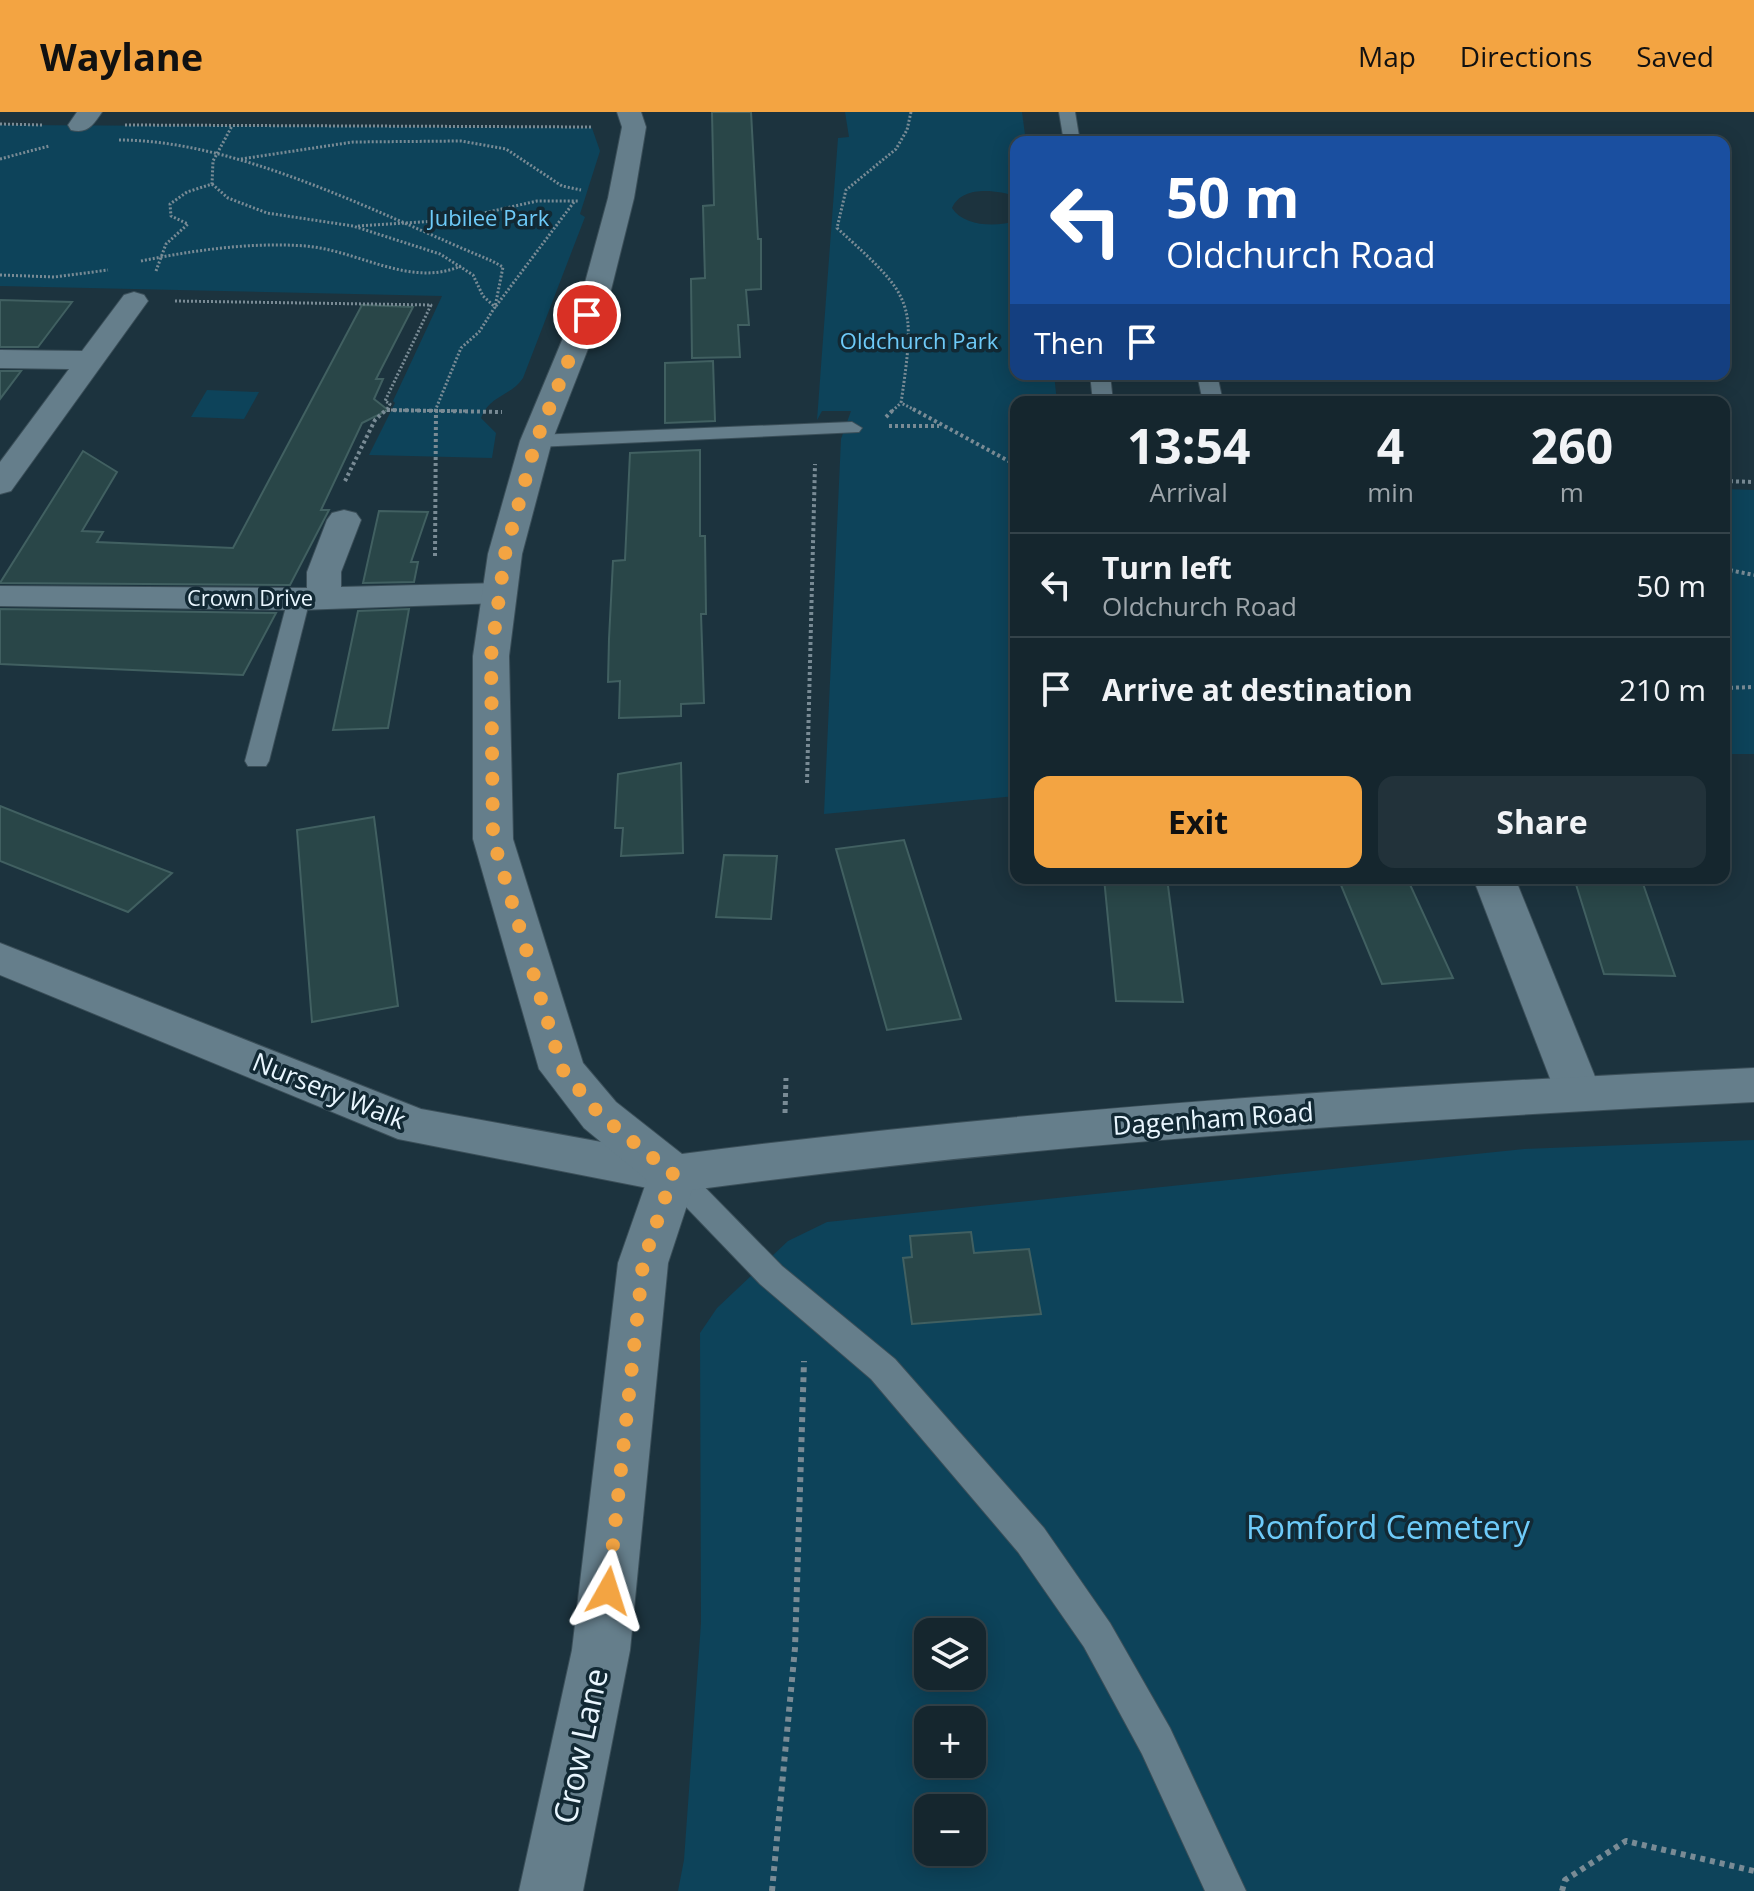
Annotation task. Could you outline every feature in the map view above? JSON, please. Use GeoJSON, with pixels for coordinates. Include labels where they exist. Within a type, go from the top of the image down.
{"type":"FeatureCollection","features":[{"type":"Feature","properties":{"kind":"street"},"geometry":{"type":"LineString","coordinates":[[631,119],[621,198],[597,290],[541,427],[505,554],[491,656],[493,839],[562,1069],[600,1115],[673,1174]]}},
{"type":"Feature","properties":{"kind":"street"},"geometry":{"type":"LineString","coordinates":[[0,484],[134,301]]}},
{"type":"Feature","properties":{"kind":"street"},"geometry":{"type":"LineString","coordinates":[[0,359],[91,360]]}},
{"type":"Feature","properties":{"kind":"street"},"geometry":{"type":"LineString","coordinates":[[311,599],[344,520]]}},
{"type":"Feature","properties":{"kind":"street","name":"Crown Drive"},"geometry":{"type":"LineString","coordinates":[[0,596],[311,599],[500,593]]}},
{"type":"Feature","properties":{"kind":"street"},"geometry":{"type":"LineString","coordinates":[[1496,884],[1579,1094]]}},
{"type":"Feature","properties":{"kind":"street","name":"Nursery Walk"},"geometry":{"type":"LineString","coordinates":[[0,958],[415,1126],[673,1174]]}},
{"type":"Feature","properties":{"kind":"street","name":"Dagenham Road"},"geometry":{"type":"LineString","coordinates":[[673,1174],[786,1158],[1157,1122],[1754,1085]]}},
{"type":"Feature","properties":{"kind":"street","name":"Crow Lane"},"geometry":{"type":"LineString","coordinates":[[551,1891],[601,1650],[643,1263],[673,1174]]}},
{"type":"Feature","properties":{"kind":"lane"},"geometry":{"type":"LineString","coordinates":[[1067,112],[1071,136]]}},
{"type":"Feature","properties":{"kind":"lane"},"geometry":{"type":"LineString","coordinates":[[541,427],[816,431],[852,428]]}},
{"type":"Feature","properties":{"kind":"lane"},"geometry":{"type":"LineString","coordinates":[[257,761],[311,599]]}},
{"type":"Feature","properties":{"kind":"lane"},"geometry":{"type":"LineString","coordinates":[[673,1174],[771,1275],[811,1305],[883,1369],[1031,1540],[1097,1635],[1156,1741],[1226,1891]]}},
{"type":"Feature","properties":{"kind":"path"},"geometry":{"type":"LineString","coordinates":[[911,112],[907,130],[896,149],[846,190],[837,228],[891,281],[907,306],[908,348],[901,403],[1010,462]]}},
{"type":"Feature","properties":{"kind":"path"},"geometry":{"type":"LineString","coordinates":[[0,124],[85,118],[232,126],[631,119]]}},
{"type":"Feature","properties":{"kind":"path"},"geometry":{"type":"LineString","coordinates":[[232,126],[215,156],[209,176],[212,184],[228,198],[267,213],[353,226],[440,254],[473,275],[483,296],[495,307]]}},
{"type":"Feature","properties":{"kind":"path"},"geometry":{"type":"LineString","coordinates":[[112,140],[154,140],[266,167],[503,267],[495,307]]}},
{"type":"Feature","properties":{"kind":"path"},"geometry":{"type":"LineString","coordinates":[[230,159],[257,158],[353,142],[461,141],[506,149],[562,186],[621,198]]}},
{"type":"Feature","properties":{"kind":"path"},"geometry":{"type":"LineString","coordinates":[[0,159],[56,145]]}},
{"type":"Feature","properties":{"kind":"path"},"geometry":{"type":"LineString","coordinates":[[134,301],[150,283],[158,258],[169,239],[188,224],[171,216],[170,204],[187,192],[212,184]]}},
{"type":"Feature","properties":{"kind":"path"},"geometry":{"type":"LineString","coordinates":[[353,226],[484,215],[537,201],[621,198]]}},
{"type":"Feature","properties":{"kind":"path"},"geometry":{"type":"LineString","coordinates":[[422,595],[438,549],[435,412],[461,348],[479,332],[575,201]]}},
{"type":"Feature","properties":{"kind":"path"},"geometry":{"type":"LineString","coordinates":[[129,265],[223,247],[286,246],[343,251],[426,275],[462,266]]}},
{"type":"Feature","properties":{"kind":"path"},"geometry":{"type":"LineString","coordinates":[[0,275],[55,277],[116,268]]}},
{"type":"Feature","properties":{"kind":"path"},"geometry":{"type":"LineString","coordinates":[[134,301],[431,305],[385,401],[390,404],[375,420],[327,518],[344,520]]}},
{"type":"Feature","properties":{"kind":"path"},"geometry":{"type":"LineString","coordinates":[[387,410],[435,412],[541,427]]}},
{"type":"Feature","properties":{"kind":"path"},"geometry":{"type":"LineString","coordinates":[[877,426],[940,426]]}},
{"type":"Feature","properties":{"kind":"path"},"geometry":{"type":"LineString","coordinates":[[807,783],[816,431]]}},
{"type":"Feature","properties":{"kind":"path"},"geometry":{"type":"LineString","coordinates":[[1730,481],[1754,482]]}},
{"type":"Feature","properties":{"kind":"path"},"geometry":{"type":"LineString","coordinates":[[1730,570],[1754,575]]}},
{"type":"Feature","properties":{"kind":"path"},"geometry":{"type":"LineString","coordinates":[[1730,688],[1754,687]]}},
{"type":"Feature","properties":{"kind":"path"},"geometry":{"type":"LineString","coordinates":[[785,1125],[786,1078]]}},
{"type":"Feature","properties":{"kind":"path"},"geometry":{"type":"LineString","coordinates":[[772,1891],[795,1648],[801,1386],[811,1305]]}},
{"type":"Feature","properties":{"kind":"path"},"geometry":{"type":"LineString","coordinates":[[1562,1891],[1565,1880],[1626,1841],[1754,1871]]}},
{"type":"Feature","properties":{"kind":"green space","name":"Oldchurch Park"},"geometry":{"type":"Polygon","coordinates":[[[845,112],[1022,112],[1025,136],[1010,136],[1010,195],[990,191],[971,193],[963,196],[952,208],[964,219],[981,224],[1010,222],[1010,380],[1055,380],[1056,396],[1010,396],[1010,797],[824,814],[841,439],[851,411],[822,411],[817,420],[838,138],[849,137],[845,112]]]}},
{"type":"Feature","properties":{"kind":"green space","name":"Jubilee Park"},"geometry":{"type":"Polygon","coordinates":[[[0,125],[592,128],[600,151],[580,214],[585,217],[523,378],[490,404],[481,418],[496,433],[492,458],[369,455],[442,296],[0,286],[0,125]]]}},
{"type":"Feature","properties":{"kind":"green space"},"geometry":{"type":"Polygon","coordinates":[[[207,390],[259,392],[244,419],[191,417],[207,390]]]}},
{"type":"Feature","properties":{"kind":"green space"},"geometry":{"type":"Polygon","coordinates":[[[1730,489],[1754,490],[1754,754],[1730,754],[1730,489]]]}},
{"type":"Feature","properties":{"kind":"green space","name":"Romford Cemetery"},"geometry":{"type":"Polygon","coordinates":[[[1754,1140],[1754,1891],[678,1891],[684,1860],[701,1623],[700,1333],[717,1308],[788,1241],[827,1222],[1524,1149],[1754,1140]]]}},
{"type":"Feature","properties":{"kind":"building"},"geometry":{"type":"Polygon","coordinates":[[[712,112],[751,112],[758,239],[761,239],[761,289],[746,290],[749,325],[738,325],[740,357],[692,358],[691,279],[705,278],[703,206],[714,205],[712,112]]]}},
{"type":"Feature","properties":{"kind":"building"},"geometry":{"type":"Polygon","coordinates":[[[0,300],[72,302],[38,347],[0,347],[0,300]]]}},
{"type":"Feature","properties":{"kind":"building"},"geometry":{"type":"Polygon","coordinates":[[[362,305],[413,307],[376,379],[383,379],[374,399],[388,410],[362,423],[321,510],[329,510],[290,585],[0,583],[83,451],[117,472],[82,531],[103,532],[97,542],[233,548],[362,305]]]}},
{"type":"Feature","properties":{"kind":"building"},"geometry":{"type":"Polygon","coordinates":[[[713,361],[715,421],[665,423],[665,363],[713,361]]]}},
{"type":"Feature","properties":{"kind":"building"},"geometry":{"type":"Polygon","coordinates":[[[0,371],[21,371],[0,399],[0,371]]]}},
{"type":"Feature","properties":{"kind":"building"},"geometry":{"type":"Polygon","coordinates":[[[700,450],[700,536],[705,536],[706,614],[701,614],[704,703],[681,704],[681,716],[619,718],[620,681],[608,682],[609,639],[613,561],[625,560],[630,453],[700,450]]]}},
{"type":"Feature","properties":{"kind":"building"},"geometry":{"type":"Polygon","coordinates":[[[379,511],[428,512],[411,562],[418,562],[414,582],[363,583],[379,511]]]}},
{"type":"Feature","properties":{"kind":"building"},"geometry":{"type":"Polygon","coordinates":[[[0,609],[276,613],[243,675],[0,664],[0,609]]]}},
{"type":"Feature","properties":{"kind":"building"},"geometry":{"type":"Polygon","coordinates":[[[409,609],[388,728],[333,730],[358,611],[409,609]]]}},
{"type":"Feature","properties":{"kind":"building"},"geometry":{"type":"Polygon","coordinates":[[[681,763],[683,853],[621,856],[623,828],[615,828],[618,774],[681,763]]]}},
{"type":"Feature","properties":{"kind":"building"},"geometry":{"type":"Polygon","coordinates":[[[0,806],[172,873],[128,912],[0,861],[0,806]]]}},
{"type":"Feature","properties":{"kind":"building"},"geometry":{"type":"Polygon","coordinates":[[[374,817],[398,1006],[312,1022],[297,830],[374,817]]]}},
{"type":"Feature","properties":{"kind":"building"},"geometry":{"type":"Polygon","coordinates":[[[904,840],[961,1019],[887,1030],[836,849],[904,840]]]}},
{"type":"Feature","properties":{"kind":"building"},"geometry":{"type":"Polygon","coordinates":[[[724,855],[777,856],[771,919],[716,917],[724,855]]]}},
{"type":"Feature","properties":{"kind":"building"},"geometry":{"type":"Polygon","coordinates":[[[1105,884],[1168,884],[1183,1002],[1116,1001],[1105,884]]]}},
{"type":"Feature","properties":{"kind":"building"},"geometry":{"type":"Polygon","coordinates":[[[1340,884],[1410,884],[1453,978],[1382,984],[1340,884]]]}},
{"type":"Feature","properties":{"kind":"building"},"geometry":{"type":"Polygon","coordinates":[[[1576,884],[1643,884],[1675,976],[1604,974],[1576,884]]]}},
{"type":"Feature","properties":{"kind":"building"},"geometry":{"type":"Polygon","coordinates":[[[971,1232],[974,1253],[1029,1249],[1041,1314],[912,1324],[903,1258],[912,1257],[910,1236],[971,1232]]]}},
{"type":"Feature","properties":{"kind":"route"},"geometry":{"type":"LineString","coordinates":[[587,315],[536,441],[505,554],[491,656],[493,839],[562,1069],[600,1115],[673,1174],[643,1263],[608,1591]]}}]}
